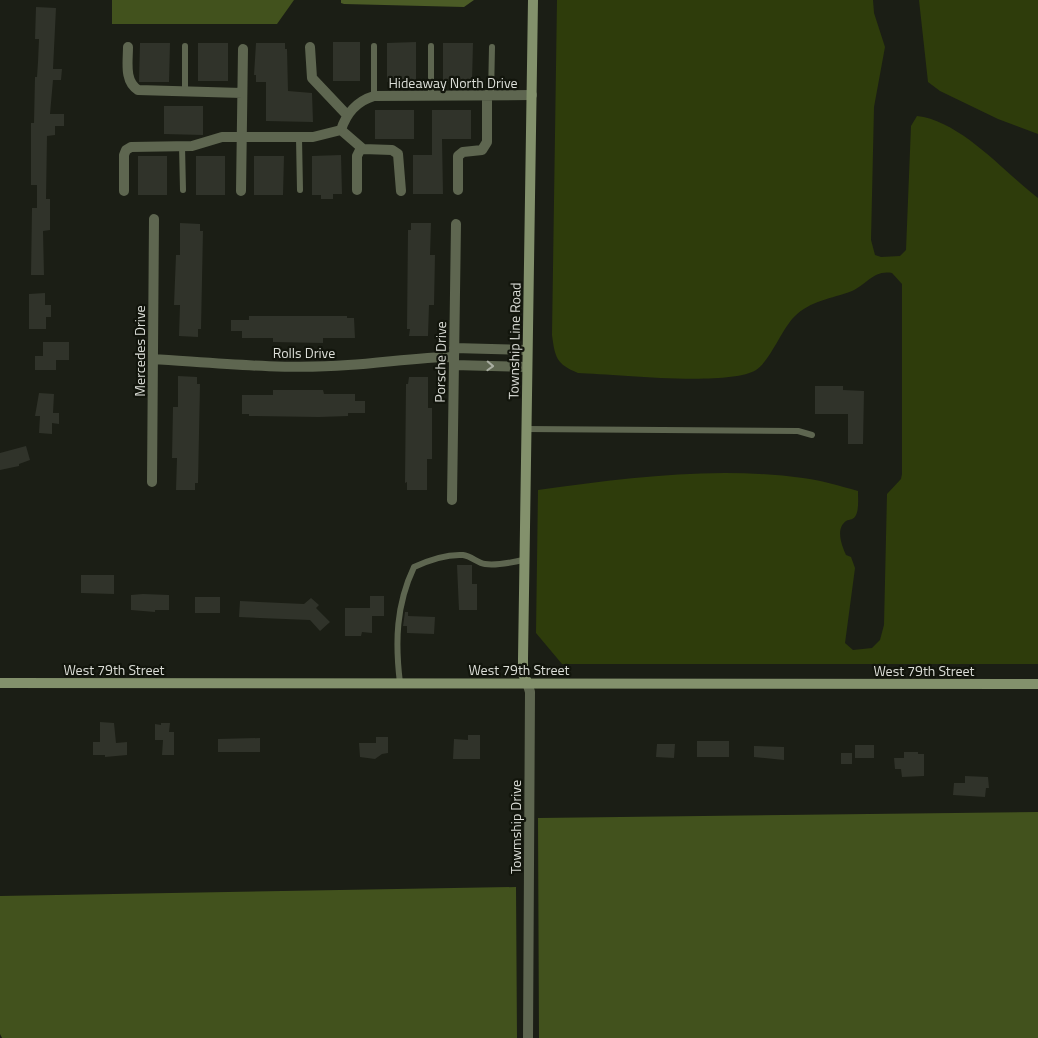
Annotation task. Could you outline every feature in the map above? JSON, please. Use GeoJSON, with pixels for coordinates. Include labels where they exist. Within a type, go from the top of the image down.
{"type":"FeatureCollection","features":[{"type":"Feature","properties":{"kind":"main road","name":"Township Line Road"},"geometry":{"type":"LineString","coordinates":[[527,682],[523,674],[524,560],[533,0]]}},
{"type":"Feature","properties":{"kind":"main road","name":"West 79th Street"},"geometry":{"type":"LineString","coordinates":[[0,683],[527,682],[1038,684]]}},
{"type":"Feature","properties":{"kind":"street"},"geometry":{"type":"LineString","coordinates":[[128,47],[128,76],[131,85],[142,91],[242,93]]}},
{"type":"Feature","properties":{"kind":"street"},"geometry":{"type":"LineString","coordinates":[[310,47],[312,78],[347,115]]}},
{"type":"Feature","properties":{"kind":"street"},"geometry":{"type":"LineString","coordinates":[[241,191],[243,49]]}},
{"type":"Feature","properties":{"kind":"street"},"geometry":{"type":"LineString","coordinates":[[458,190],[458,156],[463,152],[482,150],[487,142],[489,95]]}},
{"type":"Feature","properties":{"kind":"street","name":"Hideaway North Drive"},"geometry":{"type":"LineString","coordinates":[[374,96],[532,95]]}},
{"type":"Feature","properties":{"kind":"street"},"geometry":{"type":"LineString","coordinates":[[124,191],[124,155],[128,148],[134,146],[182,146],[205,143],[222,138],[298,138],[323,136],[341,130],[347,115],[361,102],[374,96]]}},
{"type":"Feature","properties":{"kind":"street"},"geometry":{"type":"LineString","coordinates":[[341,130],[360,148],[392,150],[398,154],[401,191]]}},
{"type":"Feature","properties":{"kind":"street"},"geometry":{"type":"LineString","coordinates":[[357,190],[357,156],[360,148]]}},
{"type":"Feature","properties":{"kind":"street","name":"Mercedes Drive"},"geometry":{"type":"LineString","coordinates":[[152,482],[154,219]]}},
{"type":"Feature","properties":{"kind":"street","name":"Porsche Drive"},"geometry":{"type":"LineString","coordinates":[[452,500],[456,224]]}},
{"type":"Feature","properties":{"kind":"street","name":"Rolls Drive"},"geometry":{"type":"LineString","coordinates":[[153,359],[244,365],[347,366],[418,357],[454,357],[527,350]]}},
{"type":"Feature","properties":{"kind":"street","name":"Rolls Drive"},"geometry":{"type":"LineString","coordinates":[[454,357],[527,368]]}},
{"type":"Feature","properties":{"kind":"street","name":"Towmship Drive"},"geometry":{"type":"LineString","coordinates":[[527,682],[530,692],[528,1038]]}},
{"type":"Feature","properties":{"kind":"lane"},"geometry":{"type":"LineString","coordinates":[[185,46],[185,91]]}},
{"type":"Feature","properties":{"kind":"lane"},"geometry":{"type":"LineString","coordinates":[[374,46],[374,96]]}},
{"type":"Feature","properties":{"kind":"lane"},"geometry":{"type":"LineString","coordinates":[[431,46],[431,96]]}},
{"type":"Feature","properties":{"kind":"lane"},"geometry":{"type":"LineString","coordinates":[[489,95],[492,46]]}},
{"type":"Feature","properties":{"kind":"lane"},"geometry":{"type":"LineString","coordinates":[[298,138],[300,190]]}},
{"type":"Feature","properties":{"kind":"lane"},"geometry":{"type":"LineString","coordinates":[[182,146],[183,190]]}},
{"type":"Feature","properties":{"kind":"lane"},"geometry":{"type":"LineString","coordinates":[[526,429],[798,431],[812,435]]}},
{"type":"Feature","properties":{"kind":"lane"},"geometry":{"type":"LineString","coordinates":[[400,683],[396,649],[398,614],[404,587],[414,567],[430,560],[451,555],[466,555],[484,564],[502,565],[524,560]]}},
{"type":"Feature","properties":{"kind":"shaded area"},"geometry":{"type":"Polygon","coordinates":[[[112,0],[294,0],[277,24],[112,24],[112,0]]]}},
{"type":"Feature","properties":{"kind":"shaded area"},"geometry":{"type":"Polygon","coordinates":[[[341,0],[474,0],[464,7],[344,4],[341,3],[341,0]]]}},
{"type":"Feature","properties":{"kind":"shaded area"},"geometry":{"type":"Polygon","coordinates":[[[557,0],[873,0],[874,13],[885,47],[874,107],[871,240],[875,255],[881,257],[900,256],[906,250],[911,126],[917,116],[950,127],[966,137],[1038,198],[1038,664],[562,664],[536,633],[538,490],[670,475],[736,473],[817,480],[858,491],[856,515],[843,524],[840,533],[844,551],[846,555],[851,557],[855,568],[845,643],[853,650],[872,648],[880,640],[884,625],[887,494],[901,479],[902,474],[902,284],[892,273],[875,276],[852,291],[814,303],[801,311],[789,322],[761,366],[742,375],[697,379],[578,373],[565,366],[558,359],[552,335],[557,0]]]}},
{"type":"Feature","properties":{"kind":"shaded area"},"geometry":{"type":"Polygon","coordinates":[[[919,0],[1038,0],[1038,134],[998,119],[940,91],[928,82],[919,0]]]}},
{"type":"Feature","properties":{"kind":"shaded area"},"geometry":{"type":"Polygon","coordinates":[[[1038,812],[1038,1038],[539,1038],[538,818],[1038,812]]]}},
{"type":"Feature","properties":{"kind":"shaded area"},"geometry":{"type":"Polygon","coordinates":[[[516,887],[517,1038],[2,1038],[0,1034],[0,896],[516,887]]]}},
{"type":"Feature","properties":{"kind":"building"},"geometry":{"type":"Polygon","coordinates":[[[36,7],[56,8],[53,69],[62,69],[61,80],[53,80],[50,114],[64,114],[64,126],[55,126],[55,135],[47,136],[46,199],[50,199],[50,230],[43,231],[44,275],[31,275],[32,208],[37,208],[37,185],[31,185],[31,123],[34,123],[35,77],[37,77],[39,39],[35,39],[36,7]]]}},
{"type":"Feature","properties":{"kind":"building"},"geometry":{"type":"Polygon","coordinates":[[[333,42],[360,42],[360,81],[333,81],[333,42]]]}},
{"type":"Feature","properties":{"kind":"building"},"geometry":{"type":"Polygon","coordinates":[[[416,42],[416,82],[387,82],[387,43],[416,42]]]}},
{"type":"Feature","properties":{"kind":"building"},"geometry":{"type":"Polygon","coordinates":[[[140,43],[170,43],[169,82],[139,82],[140,43]]]}},
{"type":"Feature","properties":{"kind":"building"},"geometry":{"type":"Polygon","coordinates":[[[198,43],[228,43],[228,81],[198,81],[198,43]]]}},
{"type":"Feature","properties":{"kind":"building"},"geometry":{"type":"Polygon","coordinates":[[[256,43],[285,43],[285,49],[287,49],[288,91],[312,93],[313,122],[266,121],[266,82],[256,82],[256,75],[254,75],[256,43]]]}},
{"type":"Feature","properties":{"kind":"building"},"geometry":{"type":"Polygon","coordinates":[[[443,43],[473,43],[472,82],[443,82],[443,43]]]}},
{"type":"Feature","properties":{"kind":"building"},"geometry":{"type":"Polygon","coordinates":[[[164,106],[203,106],[203,135],[164,134],[164,106]]]}},
{"type":"Feature","properties":{"kind":"building"},"geometry":{"type":"Polygon","coordinates":[[[375,110],[414,110],[414,139],[375,139],[375,110]]]}},
{"type":"Feature","properties":{"kind":"building"},"geometry":{"type":"Polygon","coordinates":[[[432,110],[471,110],[471,139],[442,139],[443,194],[413,194],[413,155],[432,155],[432,110]]]}},
{"type":"Feature","properties":{"kind":"building"},"geometry":{"type":"Polygon","coordinates":[[[341,155],[342,194],[333,194],[333,199],[321,199],[321,195],[312,195],[312,156],[341,155]]]}},
{"type":"Feature","properties":{"kind":"building"},"geometry":{"type":"Polygon","coordinates":[[[138,156],[167,156],[167,195],[138,195],[138,156]]]}},
{"type":"Feature","properties":{"kind":"building"},"geometry":{"type":"Polygon","coordinates":[[[196,156],[225,156],[225,195],[196,195],[196,156]]]}},
{"type":"Feature","properties":{"kind":"building"},"geometry":{"type":"Polygon","coordinates":[[[254,156],[284,156],[283,195],[254,195],[254,156]]]}},
{"type":"Feature","properties":{"kind":"building"},"geometry":{"type":"Polygon","coordinates":[[[180,223],[200,224],[200,231],[203,231],[201,329],[198,329],[198,337],[179,336],[180,305],[174,305],[176,255],[180,255],[180,223]]]}},
{"type":"Feature","properties":{"kind":"building"},"geometry":{"type":"Polygon","coordinates":[[[411,223],[431,223],[430,255],[435,255],[434,305],[429,305],[428,336],[409,336],[410,329],[407,329],[408,230],[411,230],[411,223]]]}},
{"type":"Feature","properties":{"kind":"building"},"geometry":{"type":"Polygon","coordinates":[[[45,293],[45,305],[51,305],[51,317],[46,317],[46,329],[29,329],[29,294],[45,293]]]}},
{"type":"Feature","properties":{"kind":"building"},"geometry":{"type":"Polygon","coordinates":[[[249,316],[347,316],[347,318],[354,318],[355,338],[323,338],[323,343],[273,342],[273,338],[242,338],[242,331],[231,331],[231,320],[249,320],[249,316]]]}},
{"type":"Feature","properties":{"kind":"building"},"geometry":{"type":"Polygon","coordinates":[[[43,342],[69,342],[69,360],[56,360],[56,370],[35,370],[35,356],[43,356],[43,342]]]}},
{"type":"Feature","properties":{"kind":"building"},"geometry":{"type":"Polygon","coordinates":[[[178,376],[197,377],[197,384],[200,384],[198,483],[195,483],[195,490],[176,490],[177,458],[172,458],[173,407],[178,407],[178,376]]]}},
{"type":"Feature","properties":{"kind":"building"},"geometry":{"type":"Polygon","coordinates":[[[409,377],[428,377],[428,408],[432,408],[432,459],[427,459],[427,490],[407,490],[407,482],[405,483],[406,384],[408,384],[409,377]]]}},
{"type":"Feature","properties":{"kind":"building"},"geometry":{"type":"Polygon","coordinates":[[[815,386],[843,386],[843,390],[864,391],[863,444],[848,444],[848,414],[815,414],[815,386]]]}},
{"type":"Feature","properties":{"kind":"building"},"geometry":{"type":"Polygon","coordinates":[[[273,390],[323,390],[324,394],[355,394],[355,401],[365,401],[365,413],[348,413],[348,416],[319,417],[249,416],[249,414],[242,414],[242,395],[273,395],[273,390]]]}},
{"type":"Feature","properties":{"kind":"building"},"geometry":{"type":"Polygon","coordinates":[[[39,393],[54,394],[53,413],[59,413],[59,424],[52,423],[52,434],[39,433],[40,416],[35,416],[39,393]]]}},
{"type":"Feature","properties":{"kind":"building"},"geometry":{"type":"Polygon","coordinates":[[[26,446],[30,460],[19,464],[19,466],[0,470],[0,453],[26,446]]]}},
{"type":"Feature","properties":{"kind":"building"},"geometry":{"type":"Polygon","coordinates":[[[457,565],[472,565],[472,584],[477,584],[477,610],[459,610],[457,565]]]}},
{"type":"Feature","properties":{"kind":"building"},"geometry":{"type":"Polygon","coordinates":[[[81,575],[114,575],[114,594],[81,593],[81,575]]]}},
{"type":"Feature","properties":{"kind":"building"},"geometry":{"type":"Polygon","coordinates":[[[131,595],[169,595],[169,610],[155,610],[155,612],[131,610],[131,595]]]}},
{"type":"Feature","properties":{"kind":"building"},"geometry":{"type":"Polygon","coordinates":[[[370,596],[384,596],[384,616],[372,616],[372,633],[362,632],[361,636],[345,636],[345,608],[370,608],[370,596]]]}},
{"type":"Feature","properties":{"kind":"building"},"geometry":{"type":"Polygon","coordinates":[[[195,597],[220,597],[220,613],[195,613],[195,597]]]}},
{"type":"Feature","properties":{"kind":"building"},"geometry":{"type":"Polygon","coordinates":[[[311,598],[319,605],[316,608],[330,622],[320,631],[310,620],[239,617],[240,601],[304,604],[311,598]]]}},
{"type":"Feature","properties":{"kind":"building"},"geometry":{"type":"Polygon","coordinates":[[[405,612],[408,612],[408,616],[435,617],[434,634],[407,633],[407,626],[403,626],[405,612]]]}},
{"type":"Feature","properties":{"kind":"building"},"geometry":{"type":"Polygon","coordinates":[[[100,722],[114,723],[116,743],[127,742],[127,755],[105,757],[105,755],[93,755],[93,742],[100,742],[100,722]]]}},
{"type":"Feature","properties":{"kind":"building"},"geometry":{"type":"Polygon","coordinates":[[[161,723],[170,723],[169,732],[174,732],[174,755],[162,755],[163,740],[155,740],[155,724],[161,725],[161,723]]]}},
{"type":"Feature","properties":{"kind":"building"},"geometry":{"type":"Polygon","coordinates":[[[468,735],[480,735],[480,759],[453,759],[454,739],[468,740],[468,735]]]}},
{"type":"Feature","properties":{"kind":"building"},"geometry":{"type":"Polygon","coordinates":[[[376,737],[388,737],[388,753],[382,754],[375,759],[360,757],[359,743],[376,743],[376,737]]]}},
{"type":"Feature","properties":{"kind":"building"},"geometry":{"type":"Polygon","coordinates":[[[260,738],[260,752],[218,752],[218,739],[260,738]]]}},
{"type":"Feature","properties":{"kind":"building"},"geometry":{"type":"Polygon","coordinates":[[[697,741],[729,741],[729,757],[697,757],[697,741]]]}},
{"type":"Feature","properties":{"kind":"building"},"geometry":{"type":"Polygon","coordinates":[[[657,744],[675,744],[674,758],[656,757],[657,744]]]}},
{"type":"Feature","properties":{"kind":"building"},"geometry":{"type":"Polygon","coordinates":[[[855,745],[874,745],[874,758],[855,758],[855,745]]]}},
{"type":"Feature","properties":{"kind":"building"},"geometry":{"type":"Polygon","coordinates":[[[754,746],[784,747],[784,760],[754,757],[754,746]]]}},
{"type":"Feature","properties":{"kind":"building"},"geometry":{"type":"Polygon","coordinates":[[[904,752],[924,754],[924,776],[902,777],[901,769],[895,769],[894,758],[904,758],[904,752]]]}},
{"type":"Feature","properties":{"kind":"building"},"geometry":{"type":"Polygon","coordinates":[[[841,753],[852,753],[852,764],[841,764],[841,753]]]}},
{"type":"Feature","properties":{"kind":"building"},"geometry":{"type":"Polygon","coordinates":[[[965,776],[988,777],[989,788],[986,788],[985,797],[953,795],[954,783],[965,783],[965,776]]]}}]}
